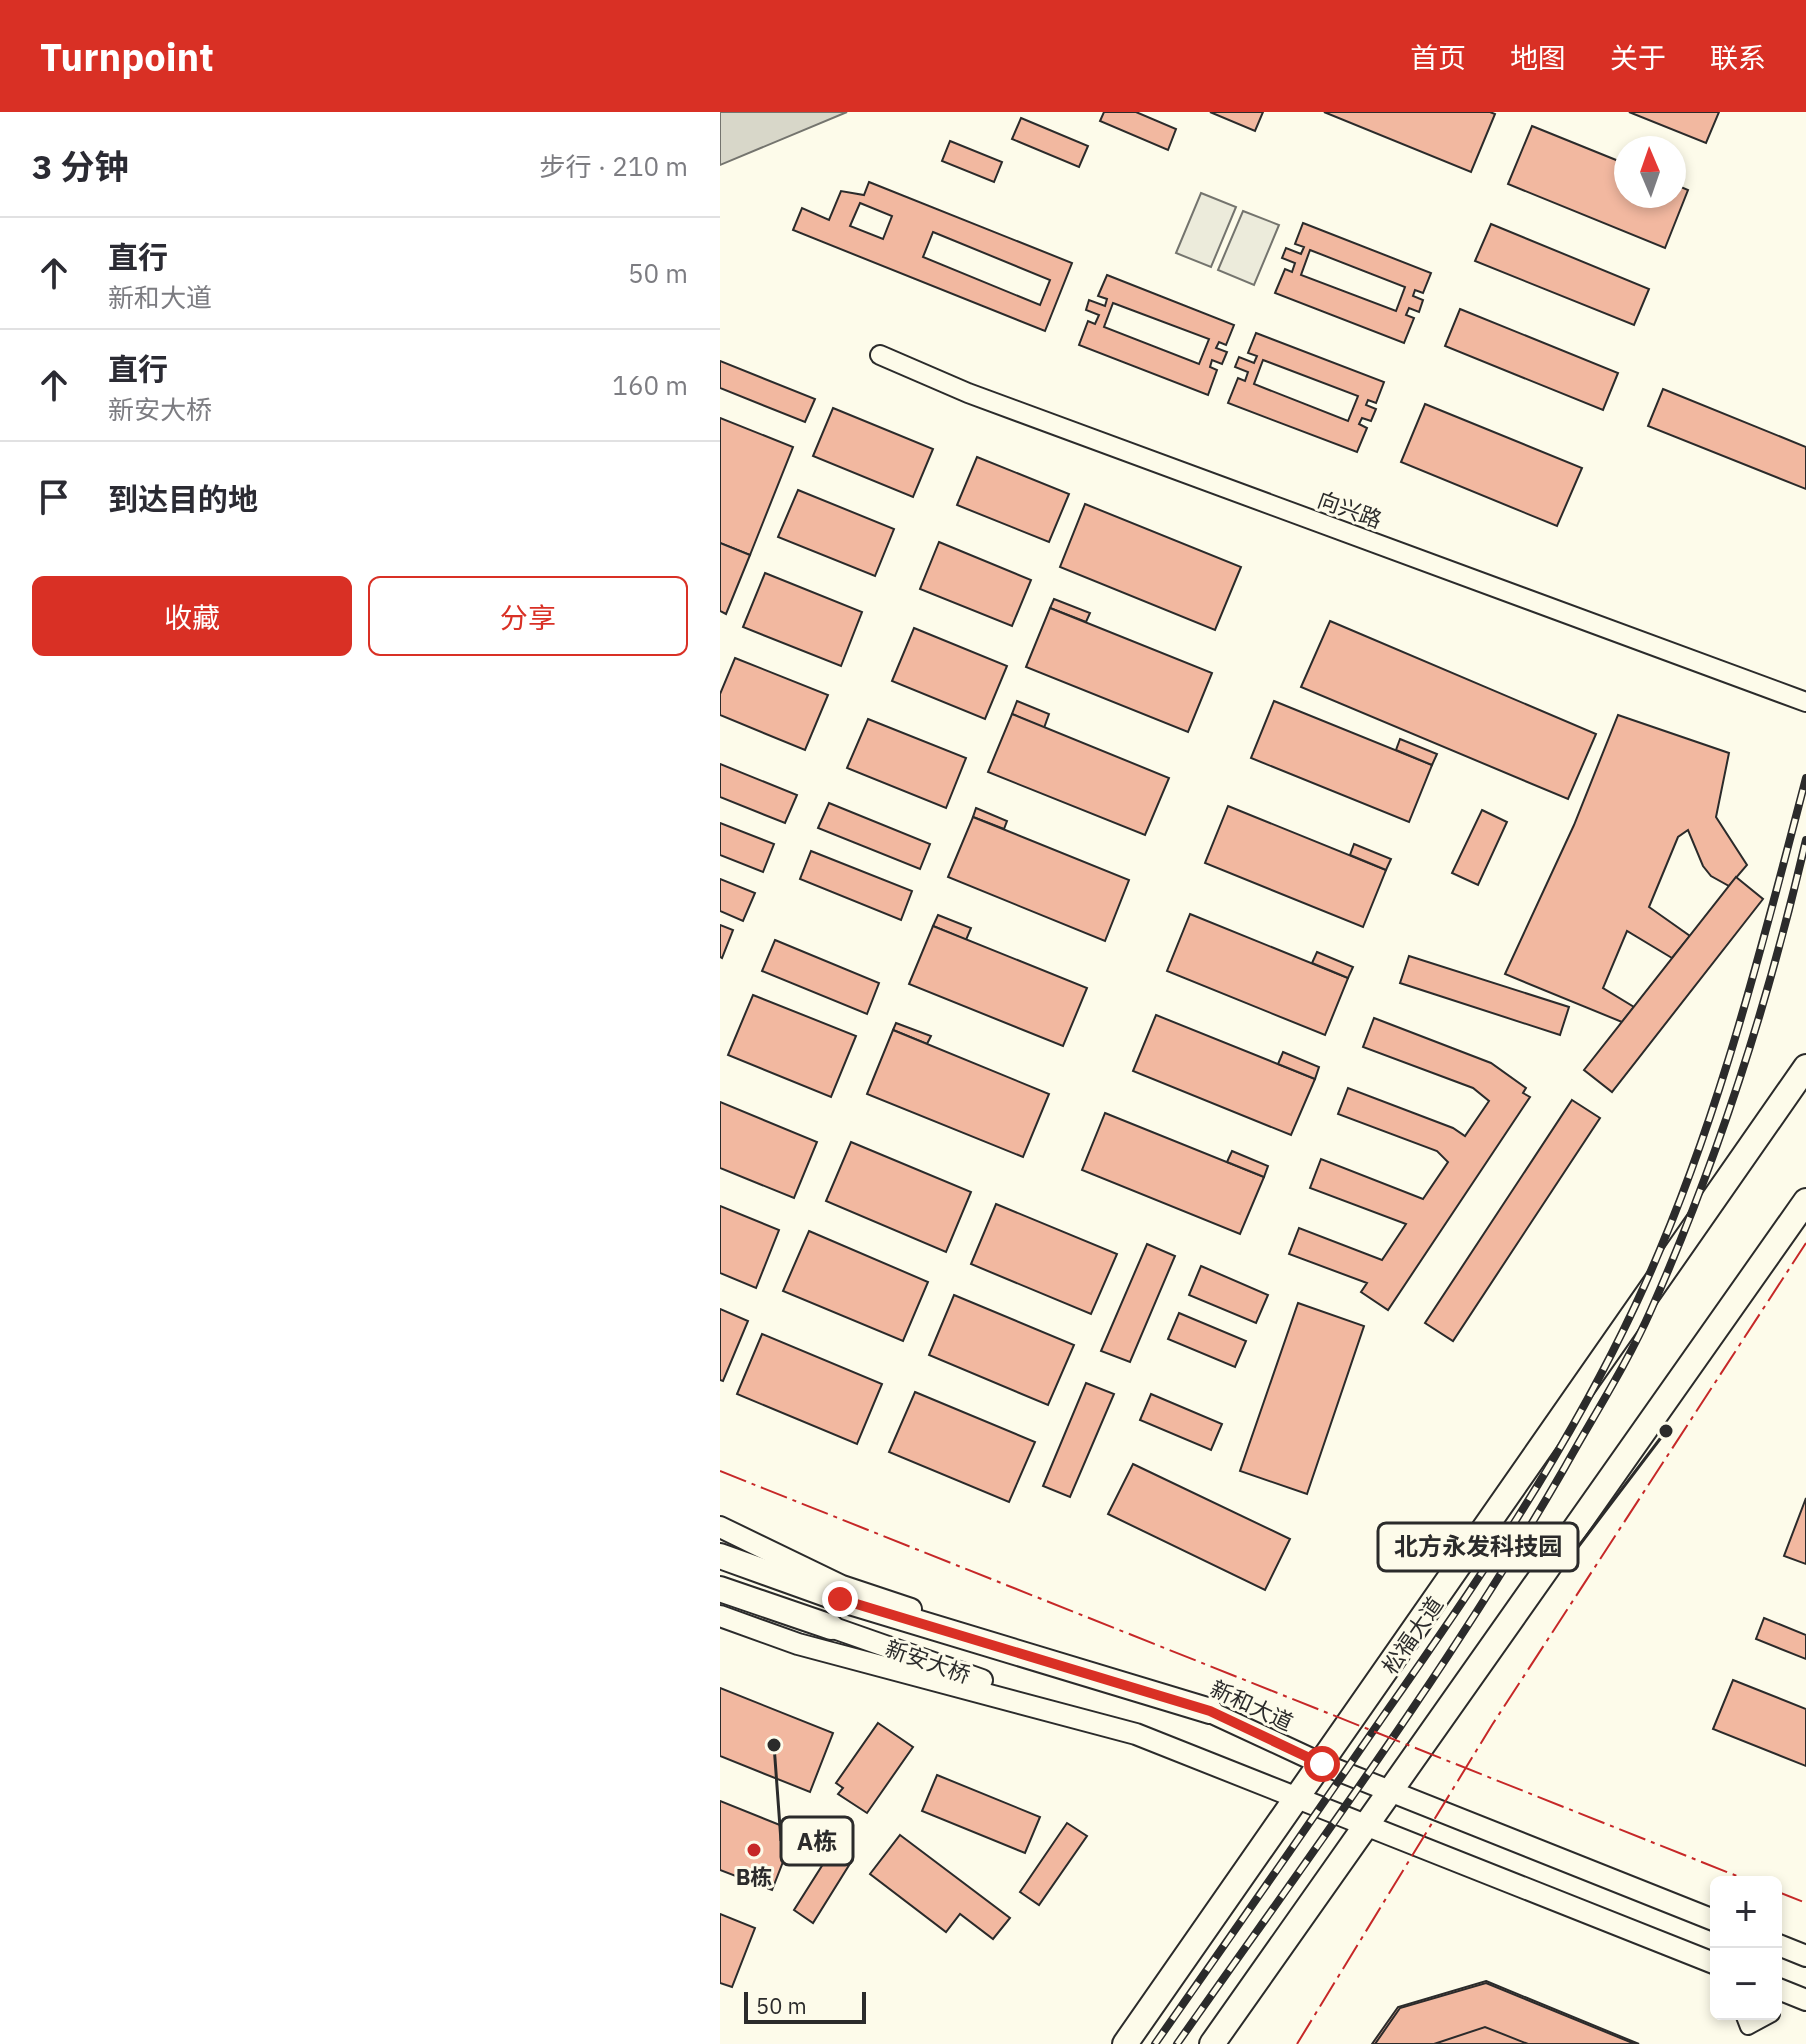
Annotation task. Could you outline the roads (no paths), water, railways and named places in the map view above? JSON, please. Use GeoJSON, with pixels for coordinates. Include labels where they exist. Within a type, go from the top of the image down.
{"type":"FeatureCollection","features":[{"type":"Feature","properties":{"kind":"main road","name":"松福大道"},"geometry":{"type":"LineString","coordinates":[[1125,2044],[1806,1067]]}},
{"type":"Feature","properties":{"kind":"main road"},"geometry":{"type":"LineString","coordinates":[[1212,2044],[1806,1201]]}},
{"type":"Feature","properties":{"kind":"main road","name":"新和大道"},"geometry":{"type":"LineString","coordinates":[[720,1527],[842,1586],[1210,1711],[1322,1764],[1710,1919]]}},
{"type":"Feature","properties":{"kind":"main road","name":"新安大桥"},"geometry":{"type":"LineString","coordinates":[[720,1556],[840,1599],[1210,1711]]}},
{"type":"Feature","properties":{"kind":"main road","name":"新安大桥"},"geometry":{"type":"LineString","coordinates":[[720,1589],[1136,1734]]}},
{"type":"Feature","properties":{"kind":"main road"},"geometry":{"type":"LineString","coordinates":[[720,1616],[798,1644],[1136,1734],[1299,1796],[1710,1962]]}},
{"type":"Feature","properties":{"kind":"main road"},"geometry":{"type":"LineString","coordinates":[[1782,1946],[1806,1956]]}},
{"type":"Feature","properties":{"kind":"main road"},"geometry":{"type":"LineString","coordinates":[[1782,1990],[1803,1999]]}},
{"type":"Feature","properties":{"kind":"street","name":"向兴路"},"geometry":{"type":"LineString","coordinates":[[880,355],[968,393],[1806,702]]}},
{"type":"Feature","properties":{"kind":"street"},"geometry":{"type":"LineString","coordinates":[[1782,2009],[1803,1999]]}},
{"type":"Feature","properties":{"kind":"street"},"geometry":{"type":"LineString","coordinates":[[1745,2021],[1748,2044]]}},
{"type":"Feature","properties":{"kind":"railway"},"geometry":{"type":"LineString","coordinates":[[1155,2044],[1485,1568],[1549,1466],[1608,1360],[1663,1242],[1711,1113],[1752,980],[1806,778]]}},
{"type":"Feature","properties":{"kind":"railway"},"geometry":{"type":"LineString","coordinates":[[1177,2044],[1378,1760],[1475,1615],[1632,1350],[1675,1253],[1720,1137],[1776,960],[1806,840]]}},
{"type":"Feature","properties":{"kind":"place","name":"北方永发科技园"},"geometry":{"type":"Point","coordinates":[1666,1431]}},
{"type":"Feature","properties":{"kind":"place","name":"A栋"},"geometry":{"type":"Point","coordinates":[774,1745]}},
{"type":"Feature","properties":{"kind":"place","name":"B栋"},"geometry":{"type":"Point","coordinates":[754,1850]}}]}
